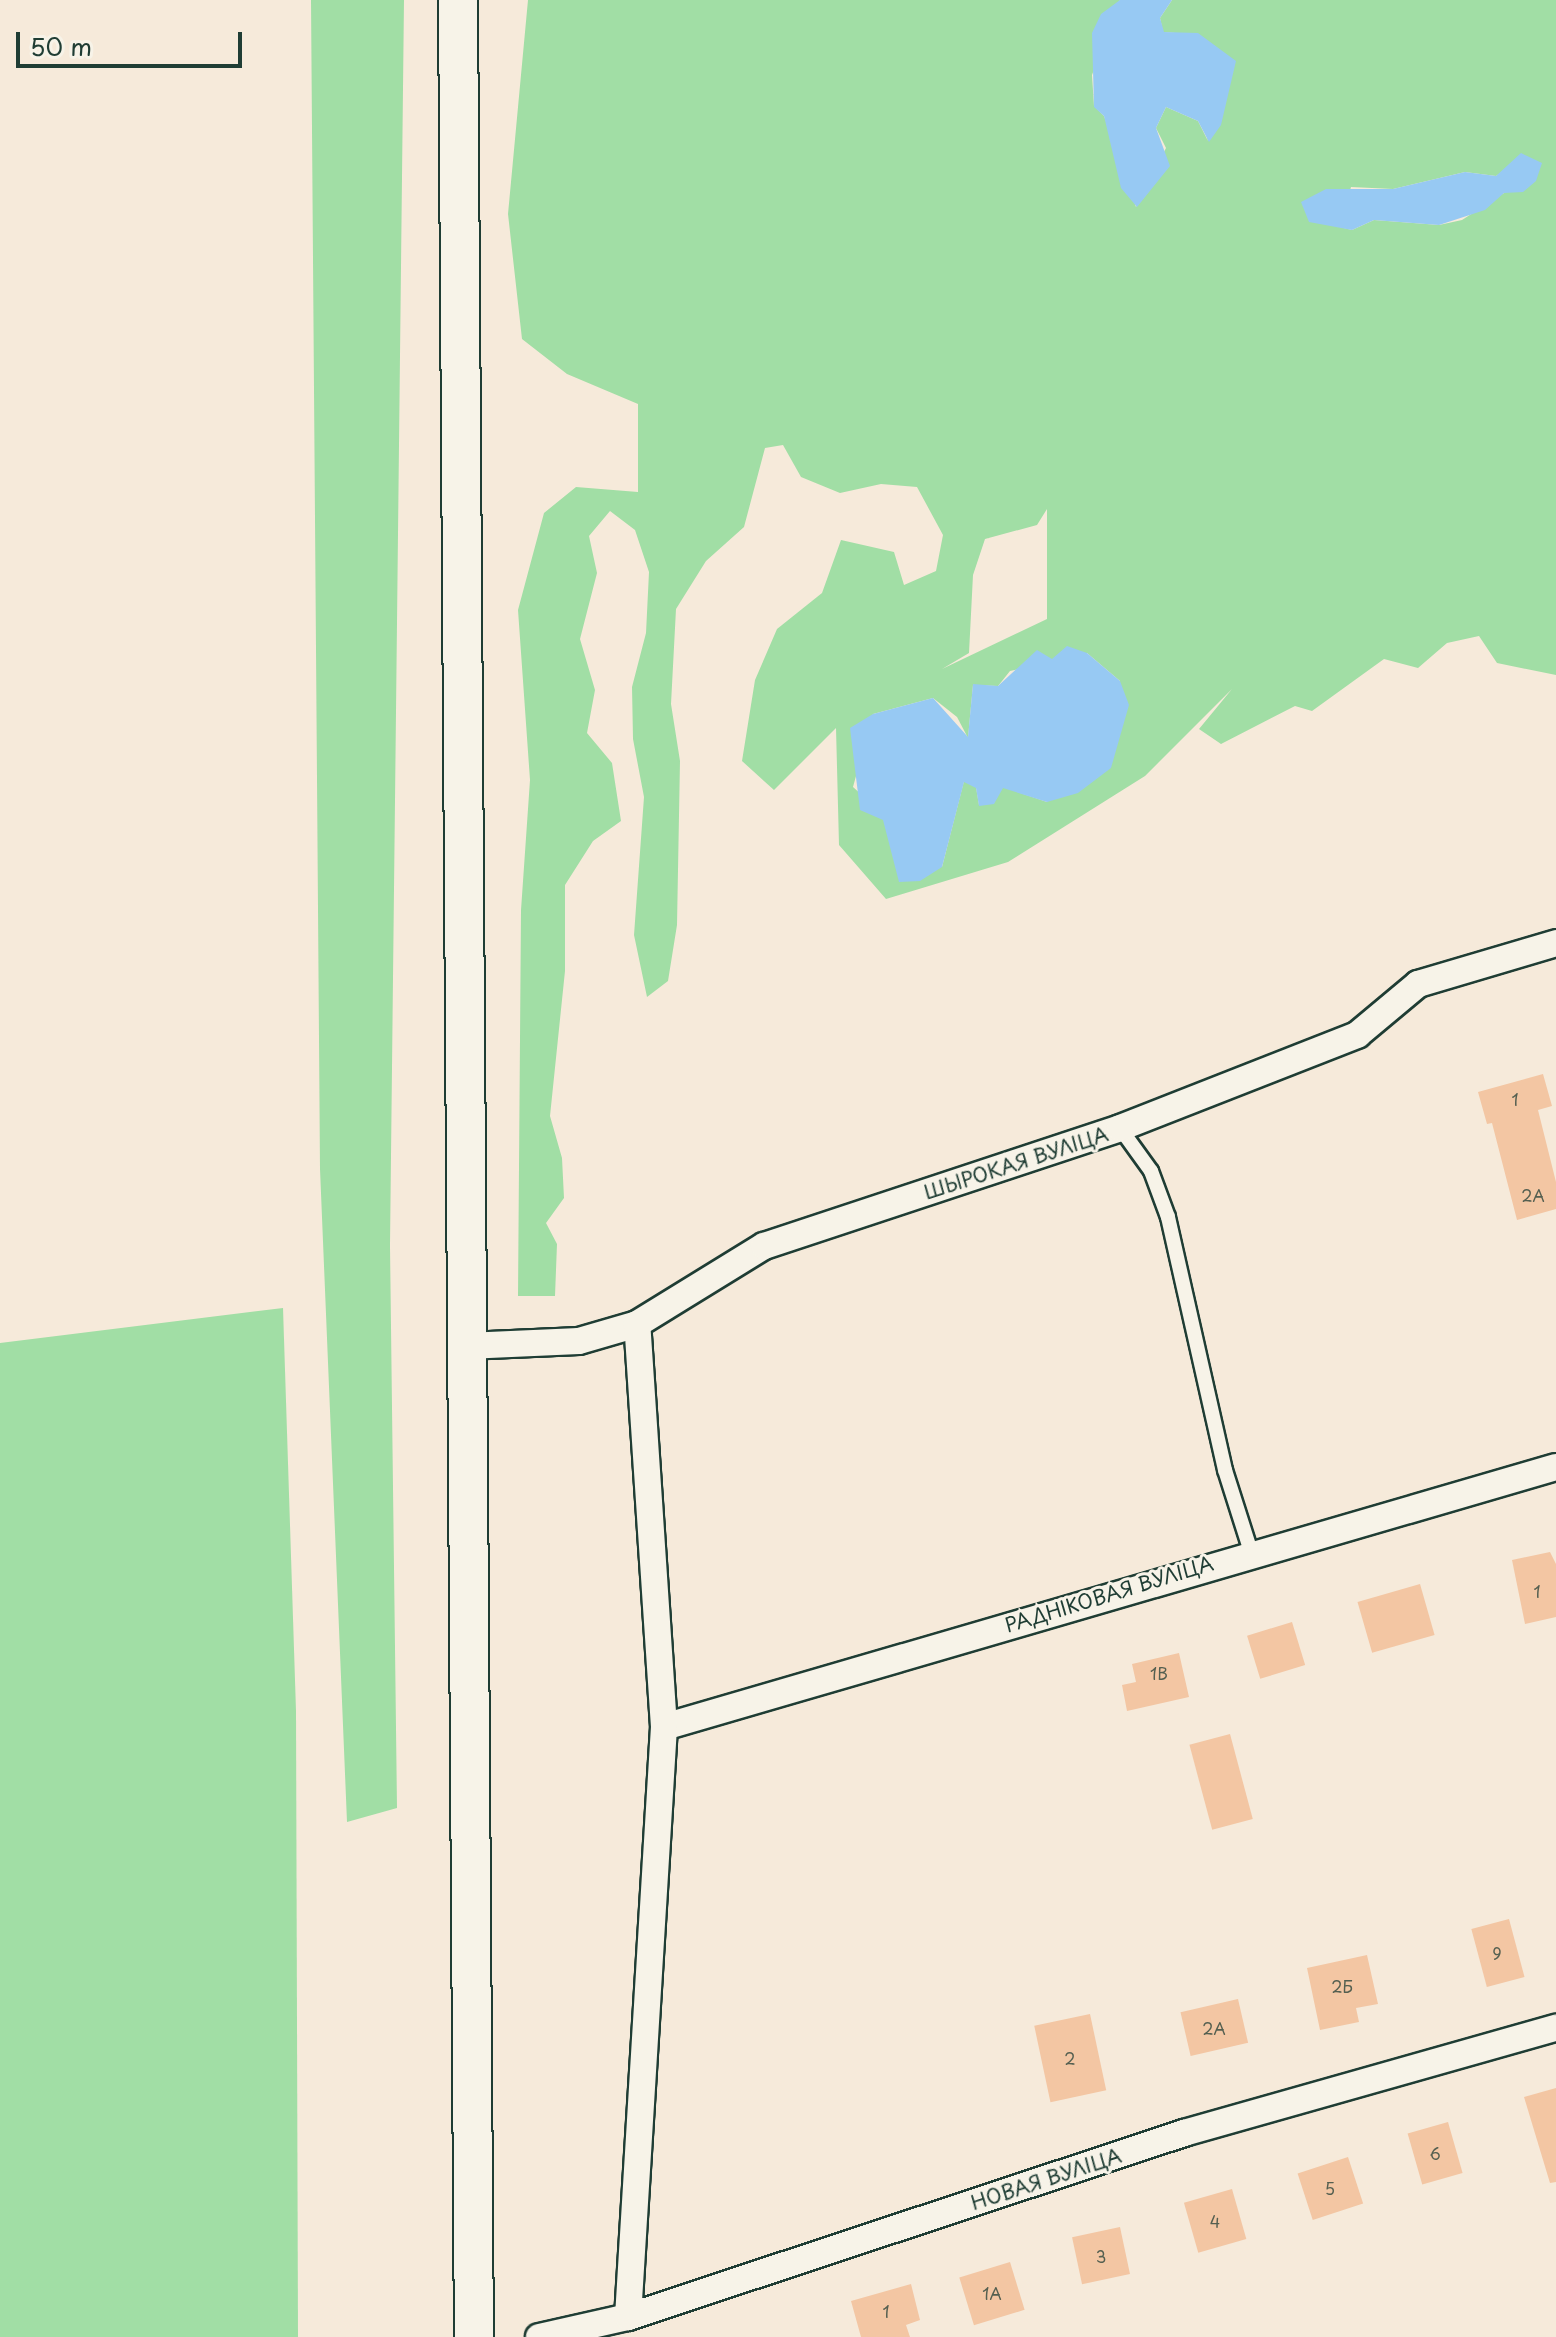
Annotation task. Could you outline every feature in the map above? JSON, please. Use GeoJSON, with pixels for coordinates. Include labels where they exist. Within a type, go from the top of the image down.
{"type":"FeatureCollection","features":[{"type":"Feature","properties":{"kind":"main road"},"geometry":{"type":"LineString","coordinates":[[458,0],[474,2337]]}},
{"type":"Feature","properties":{"kind":"street","name":"ШЫРОКАЯ ВУЛІЦА"},"geometry":{"type":"LineString","coordinates":[[466,1346],[579,1341],[637,1324],[764,1246],[1120,1128],[1357,1035],[1418,984],[1556,943]]}},
{"type":"Feature","properties":{"kind":"street"},"geometry":{"type":"LineString","coordinates":[[628,2317],[664,1727],[637,1324]]}},
{"type":"Feature","properties":{"kind":"street","name":"РАДНІКОВАЯ ВУЛІЦА"},"geometry":{"type":"LineString","coordinates":[[664,1727],[1251,1552],[1556,1467]]}},
{"type":"Feature","properties":{"kind":"street","name":"НОВАЯ ВУЛІЦА"},"geometry":{"type":"LineString","coordinates":[[539,2337],[590,2331],[1184,2133],[1556,2028]]}},
{"type":"Feature","properties":{"kind":"lane"},"geometry":{"type":"LineString","coordinates":[[1120,1128],[1151,1171],[1168,1217],[1225,1470],[1251,1552]]}},
{"type":"Feature","properties":{"kind":"green space"},"geometry":{"type":"Polygon","coordinates":[[[311,0],[404,0],[390,1246],[397,1808],[347,1822],[320,1169],[311,0]]]}},
{"type":"Feature","properties":{"kind":"green space"},"geometry":{"type":"Polygon","coordinates":[[[528,0],[1120,0],[1092,75],[1094,106],[1104,116],[1136,207],[1166,148],[1156,128],[1166,107],[1198,121],[1208,141],[1175,33],[1163,32],[1160,18],[1172,0],[1556,0],[1556,675],[1497,663],[1479,636],[1447,643],[1418,668],[1384,659],[1312,711],[1295,706],[1221,744],[1199,729],[1232,689],[1145,776],[1008,862],[886,899],[839,845],[836,728],[774,790],[742,761],[755,680],[777,629],[822,593],[841,540],[894,552],[904,585],[936,571],[943,535],[917,487],[881,484],[840,493],[801,477],[783,445],[765,448],[744,527],[706,561],[676,609],[671,704],[680,761],[677,925],[668,981],[647,997],[634,935],[644,797],[633,739],[632,687],[646,633],[649,572],[635,530],[610,511],[589,536],[597,573],[580,639],[595,690],[587,733],[612,763],[621,821],[593,841],[565,885],[565,971],[550,1116],[562,1158],[564,1198],[546,1223],[557,1244],[555,1296],[518,1296],[521,910],[530,780],[518,610],[544,513],[576,487],[638,492],[638,404],[567,374],[522,339],[508,214],[528,0]],[[1513,164],[1496,176],[1465,172],[1393,189],[1351,187],[1340,227],[1352,230],[1374,220],[1439,225],[1462,220],[1504,193],[1513,164]],[[1047,509],[1037,525],[985,539],[973,575],[969,653],[942,669],[1047,619],[1047,509]],[[1087,653],[1010,671],[998,686],[973,685],[968,738],[957,717],[933,698],[873,714],[853,787],[942,867],[964,781],[976,787],[979,805],[1003,787],[1047,802],[1120,681],[1087,653]]]}},
{"type":"Feature","properties":{"kind":"green space"},"geometry":{"type":"Polygon","coordinates":[[[283,1308],[296,1711],[298,2337],[0,2337],[0,1343],[283,1308]]]}},
{"type":"Feature","properties":{"kind":"water"},"geometry":{"type":"Polygon","coordinates":[[[1120,0],[1172,0],[1160,18],[1164,32],[1198,33],[1236,61],[1221,125],[1209,142],[1198,121],[1166,107],[1156,128],[1170,166],[1137,207],[1121,188],[1104,116],[1094,107],[1092,33],[1101,14],[1120,0]]]}},
{"type":"Feature","properties":{"kind":"water"},"geometry":{"type":"Polygon","coordinates":[[[1521,153],[1542,163],[1536,181],[1523,192],[1504,193],[1485,210],[1439,225],[1374,220],[1352,230],[1309,222],[1301,202],[1326,189],[1393,189],[1465,172],[1496,176],[1521,153]]]}},
{"type":"Feature","properties":{"kind":"water"},"geometry":{"type":"Polygon","coordinates":[[[1067,646],[1087,653],[1120,681],[1129,705],[1111,768],[1078,793],[1047,802],[1003,788],[994,804],[979,806],[976,788],[964,782],[942,867],[920,881],[899,882],[883,820],[860,810],[850,728],[873,714],[933,698],[968,737],[973,684],[998,686],[1037,650],[1052,659],[1067,646]]]}},
{"type":"Feature","properties":{"kind":"building"},"geometry":{"type":"Polygon","coordinates":[[[1543,1074],[1552,1106],[1538,1110],[1556,1182],[1556,1209],[1517,1220],[1492,1123],[1487,1124],[1478,1092],[1543,1074]]]}},
{"type":"Feature","properties":{"kind":"building"},"geometry":{"type":"Polygon","coordinates":[[[1550,1552],[1556,1564],[1556,1617],[1525,1624],[1512,1560],[1550,1552]]]}},
{"type":"Feature","properties":{"kind":"building"},"geometry":{"type":"Polygon","coordinates":[[[1420,1584],[1435,1635],[1372,1653],[1358,1602],[1420,1584]]]}},
{"type":"Feature","properties":{"kind":"building"},"geometry":{"type":"Polygon","coordinates":[[[1292,1622],[1305,1665],[1260,1679],[1247,1636],[1292,1622]]]}},
{"type":"Feature","properties":{"kind":"building"},"geometry":{"type":"Polygon","coordinates":[[[1179,1653],[1189,1697],[1127,1711],[1122,1685],[1136,1682],[1132,1664],[1179,1653]]]}},
{"type":"Feature","properties":{"kind":"building"},"geometry":{"type":"Polygon","coordinates":[[[1230,1734],[1253,1819],[1212,1830],[1189,1745],[1230,1734]]]}},
{"type":"Feature","properties":{"kind":"building"},"geometry":{"type":"Polygon","coordinates":[[[1509,1919],[1525,1977],[1487,1987],[1471,1929],[1509,1919]]]}},
{"type":"Feature","properties":{"kind":"building"},"geometry":{"type":"Polygon","coordinates":[[[1367,1955],[1378,2004],[1356,2008],[1359,2022],[1320,2030],[1307,1968],[1367,1955]]]}},
{"type":"Feature","properties":{"kind":"building"},"geometry":{"type":"Polygon","coordinates":[[[1238,1999],[1248,2043],[1191,2056],[1181,2012],[1238,1999]]]}},
{"type":"Feature","properties":{"kind":"building"},"geometry":{"type":"Polygon","coordinates":[[[1090,2014],[1106,2090],[1050,2102],[1034,2026],[1090,2014]]]}},
{"type":"Feature","properties":{"kind":"building"},"geometry":{"type":"Polygon","coordinates":[[[1556,2088],[1556,2182],[1550,2183],[1524,2097],[1556,2088]]]}},
{"type":"Feature","properties":{"kind":"building"},"geometry":{"type":"Polygon","coordinates":[[[1448,2122],[1463,2173],[1422,2185],[1408,2134],[1448,2122]]]}},
{"type":"Feature","properties":{"kind":"building"},"geometry":{"type":"Polygon","coordinates":[[[1348,2157],[1363,2204],[1313,2220],[1298,2173],[1348,2157]]]}},
{"type":"Feature","properties":{"kind":"building"},"geometry":{"type":"Polygon","coordinates":[[[1232,2189],[1246,2239],[1198,2253],[1184,2203],[1232,2189]]]}},
{"type":"Feature","properties":{"kind":"building"},"geometry":{"type":"Polygon","coordinates":[[[1120,2227],[1130,2274],[1082,2284],[1072,2237],[1120,2227]]]}},
{"type":"Feature","properties":{"kind":"building"},"geometry":{"type":"Polygon","coordinates":[[[1010,2262],[1025,2310],[974,2325],[959,2277],[1010,2262]]]}},
{"type":"Feature","properties":{"kind":"building"},"geometry":{"type":"Polygon","coordinates":[[[911,2284],[920,2320],[906,2325],[910,2337],[861,2337],[851,2301],[911,2284]]]}}]}
